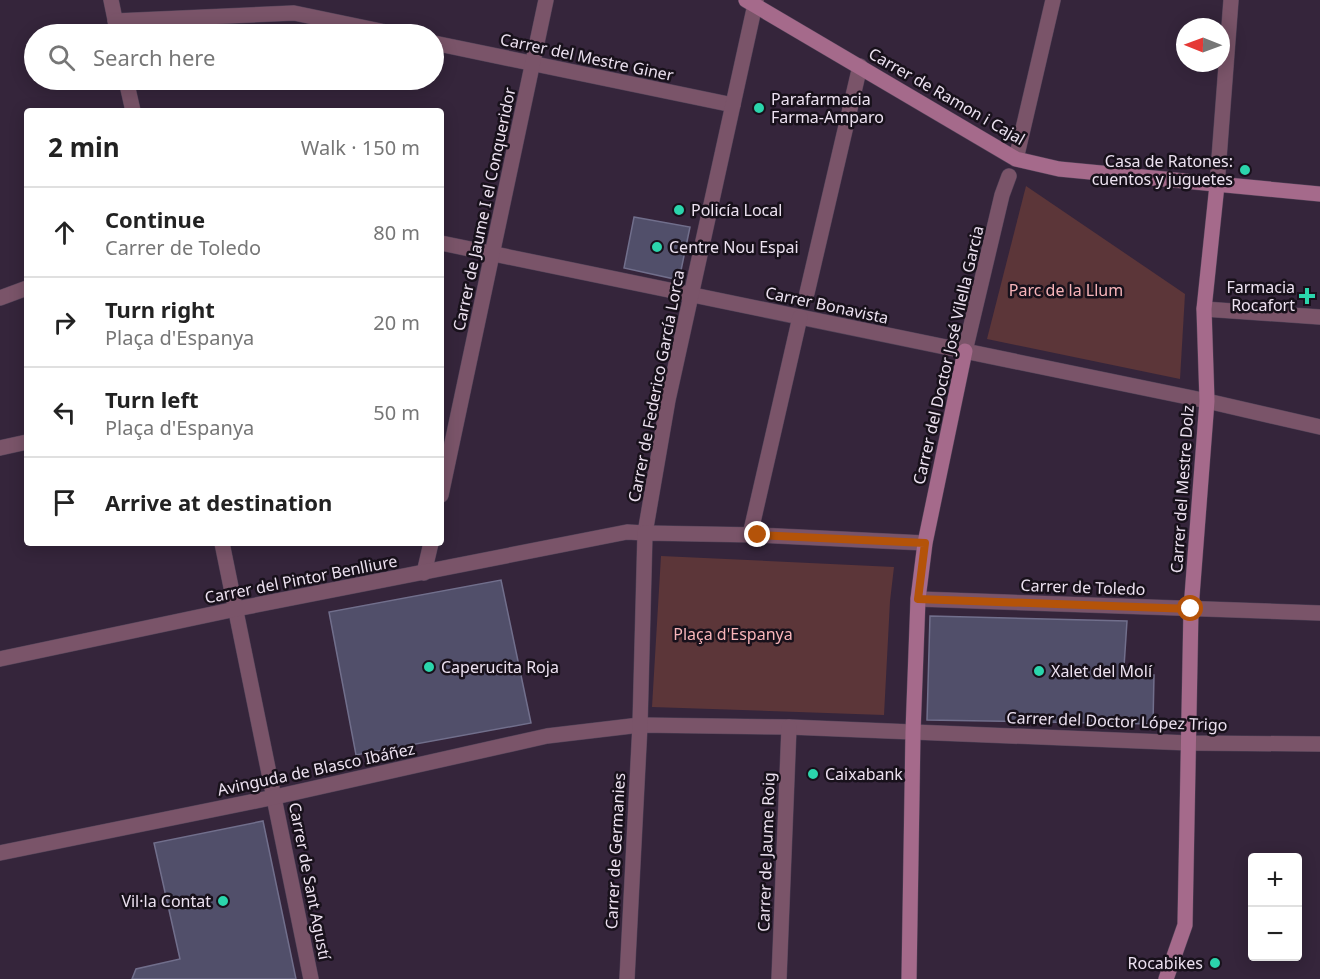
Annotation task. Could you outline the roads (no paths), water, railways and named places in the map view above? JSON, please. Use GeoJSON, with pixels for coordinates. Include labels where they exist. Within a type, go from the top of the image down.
{"type":"FeatureCollection","features":[{"type":"Feature","properties":{"kind":"street"},"geometry":{"type":"LineString","coordinates":[[111,0],[115,24]]}},
{"type":"Feature","properties":{"kind":"street","name":"Carrer de Jaume I el Conqueridor"},"geometry":{"type":"LineString","coordinates":[[444,465],[448,425],[492,254],[546,0]]}},
{"type":"Feature","properties":{"kind":"street"},"geometry":{"type":"LineString","coordinates":[[1016,159],[1053,0]]}},
{"type":"Feature","properties":{"kind":"street","name":"Carrer del Mestre Dolz"},"geometry":{"type":"LineString","coordinates":[[1166,979],[1185,925],[1191,609],[1207,401],[1204,309],[1217,185],[1231,0]]}},
{"type":"Feature","properties":{"kind":"street","name":"Carrer de Ramon i Cajal"},"geometry":{"type":"LineString","coordinates":[[752,2],[1016,159],[1059,169],[1320,194]]}},
{"type":"Feature","properties":{"kind":"street","name":"Carrer de Federico García Lorca"},"geometry":{"type":"LineString","coordinates":[[645,533],[668,400],[734,105],[752,2]]}},
{"type":"Feature","properties":{"kind":"street"},"geometry":{"type":"LineString","coordinates":[[163,24],[294,13],[347,24]]}},
{"type":"Feature","properties":{"kind":"street","name":"Carrer del Mestre Giner"},"geometry":{"type":"LineString","coordinates":[[444,45],[734,105]]}},
{"type":"Feature","properties":{"kind":"street"},"geometry":{"type":"LineString","coordinates":[[807,293],[860,66]]}},
{"type":"Feature","properties":{"kind":"street"},"geometry":{"type":"LineString","coordinates":[[128,90],[132,108]]}},
{"type":"Feature","properties":{"kind":"street","name":"Carrer del Doctor José Vilella Garcia"},"geometry":{"type":"LineString","coordinates":[[925,543],[965,351],[1002,195],[1009,176]]}},
{"type":"Feature","properties":{"kind":"street","name":"Carrer Bonavista"},"geometry":{"type":"LineString","coordinates":[[444,244],[1207,401],[1320,427]]}},
{"type":"Feature","properties":{"kind":"street"},"geometry":{"type":"LineString","coordinates":[[0,298],[24,289]]}},
{"type":"Feature","properties":{"kind":"street"},"geometry":{"type":"LineString","coordinates":[[1204,309],[1320,317]]}},
{"type":"Feature","properties":{"kind":"street"},"geometry":{"type":"LineString","coordinates":[[750,535],[800,318]]}},
{"type":"Feature","properties":{"kind":"street"},"geometry":{"type":"LineString","coordinates":[[0,448],[24,443]]}},
{"type":"Feature","properties":{"kind":"street","name":"Carrer del Pintor Benlliure"},"geometry":{"type":"LineString","coordinates":[[0,659],[236,609],[627,532],[645,533]]}},
{"type":"Feature","properties":{"kind":"street"},"geometry":{"type":"LineString","coordinates":[[909,979],[913,732],[918,599],[925,543],[645,533],[640,725],[789,727],[913,732]]}},
{"type":"Feature","properties":{"kind":"street","name":"Carrer de Sant Agustí"},"geometry":{"type":"LineString","coordinates":[[223,546],[311,979]]}},
{"type":"Feature","properties":{"kind":"street"},"geometry":{"type":"LineString","coordinates":[[424,573],[430,546]]}},
{"type":"Feature","properties":{"kind":"street","name":"Carrer de Toledo"},"geometry":{"type":"LineString","coordinates":[[918,599],[1320,613]]}},
{"type":"Feature","properties":{"kind":"street","name":"Avinguda de Blasco Ibáñez"},"geometry":{"type":"LineString","coordinates":[[0,853],[275,797],[547,736],[640,725]]}},
{"type":"Feature","properties":{"kind":"street","name":"Carrer de Germanies"},"geometry":{"type":"LineString","coordinates":[[627,979],[640,725]]}},
{"type":"Feature","properties":{"kind":"street","name":"Carrer de Jaume Roig"},"geometry":{"type":"LineString","coordinates":[[779,979],[789,727]]}},
{"type":"Feature","properties":{"kind":"street","name":"Carrer del Doctor López Trigo"},"geometry":{"type":"LineString","coordinates":[[913,732],[1189,743],[1320,744]]}},
{"type":"Feature","properties":{"kind":"place","name":"Parafarmacia Farma-Amparo"},"geometry":{"type":"Point","coordinates":[759,108]}},
{"type":"Feature","properties":{"kind":"place","name":"Casa de Ratones: cuentos y juguetes"},"geometry":{"type":"Point","coordinates":[1245,170]}},
{"type":"Feature","properties":{"kind":"place","name":"Policía Local"},"geometry":{"type":"Point","coordinates":[679,210]}},
{"type":"Feature","properties":{"kind":"place","name":"Centre Nou Espai"},"geometry":{"type":"Point","coordinates":[657,247]}},
{"type":"Feature","properties":{"kind":"place","name":"Farmacia Rocafort"},"geometry":{"type":"Point","coordinates":[1307,296]}},
{"type":"Feature","properties":{"kind":"place","name":"Caperucita Roja"},"geometry":{"type":"Point","coordinates":[429,667]}},
{"type":"Feature","properties":{"kind":"place","name":"Xalet del Molí"},"geometry":{"type":"Point","coordinates":[1039,671]}},
{"type":"Feature","properties":{"kind":"place","name":"Caixabank"},"geometry":{"type":"Point","coordinates":[813,774]}},
{"type":"Feature","properties":{"kind":"place","name":"Vil·la Contat"},"geometry":{"type":"Point","coordinates":[223,901]}},
{"type":"Feature","properties":{"kind":"place","name":"Rocabikes"},"geometry":{"type":"Point","coordinates":[1215,963]}},
{"type":"Feature","properties":{"kind":"park label","name":"Parc de la Llum"},"geometry":{"type":"Point","coordinates":[1066,290]}},
{"type":"Feature","properties":{"kind":"park label","name":"Plaça d'Espanya"},"geometry":{"type":"Point","coordinates":[733,634]}}]}
